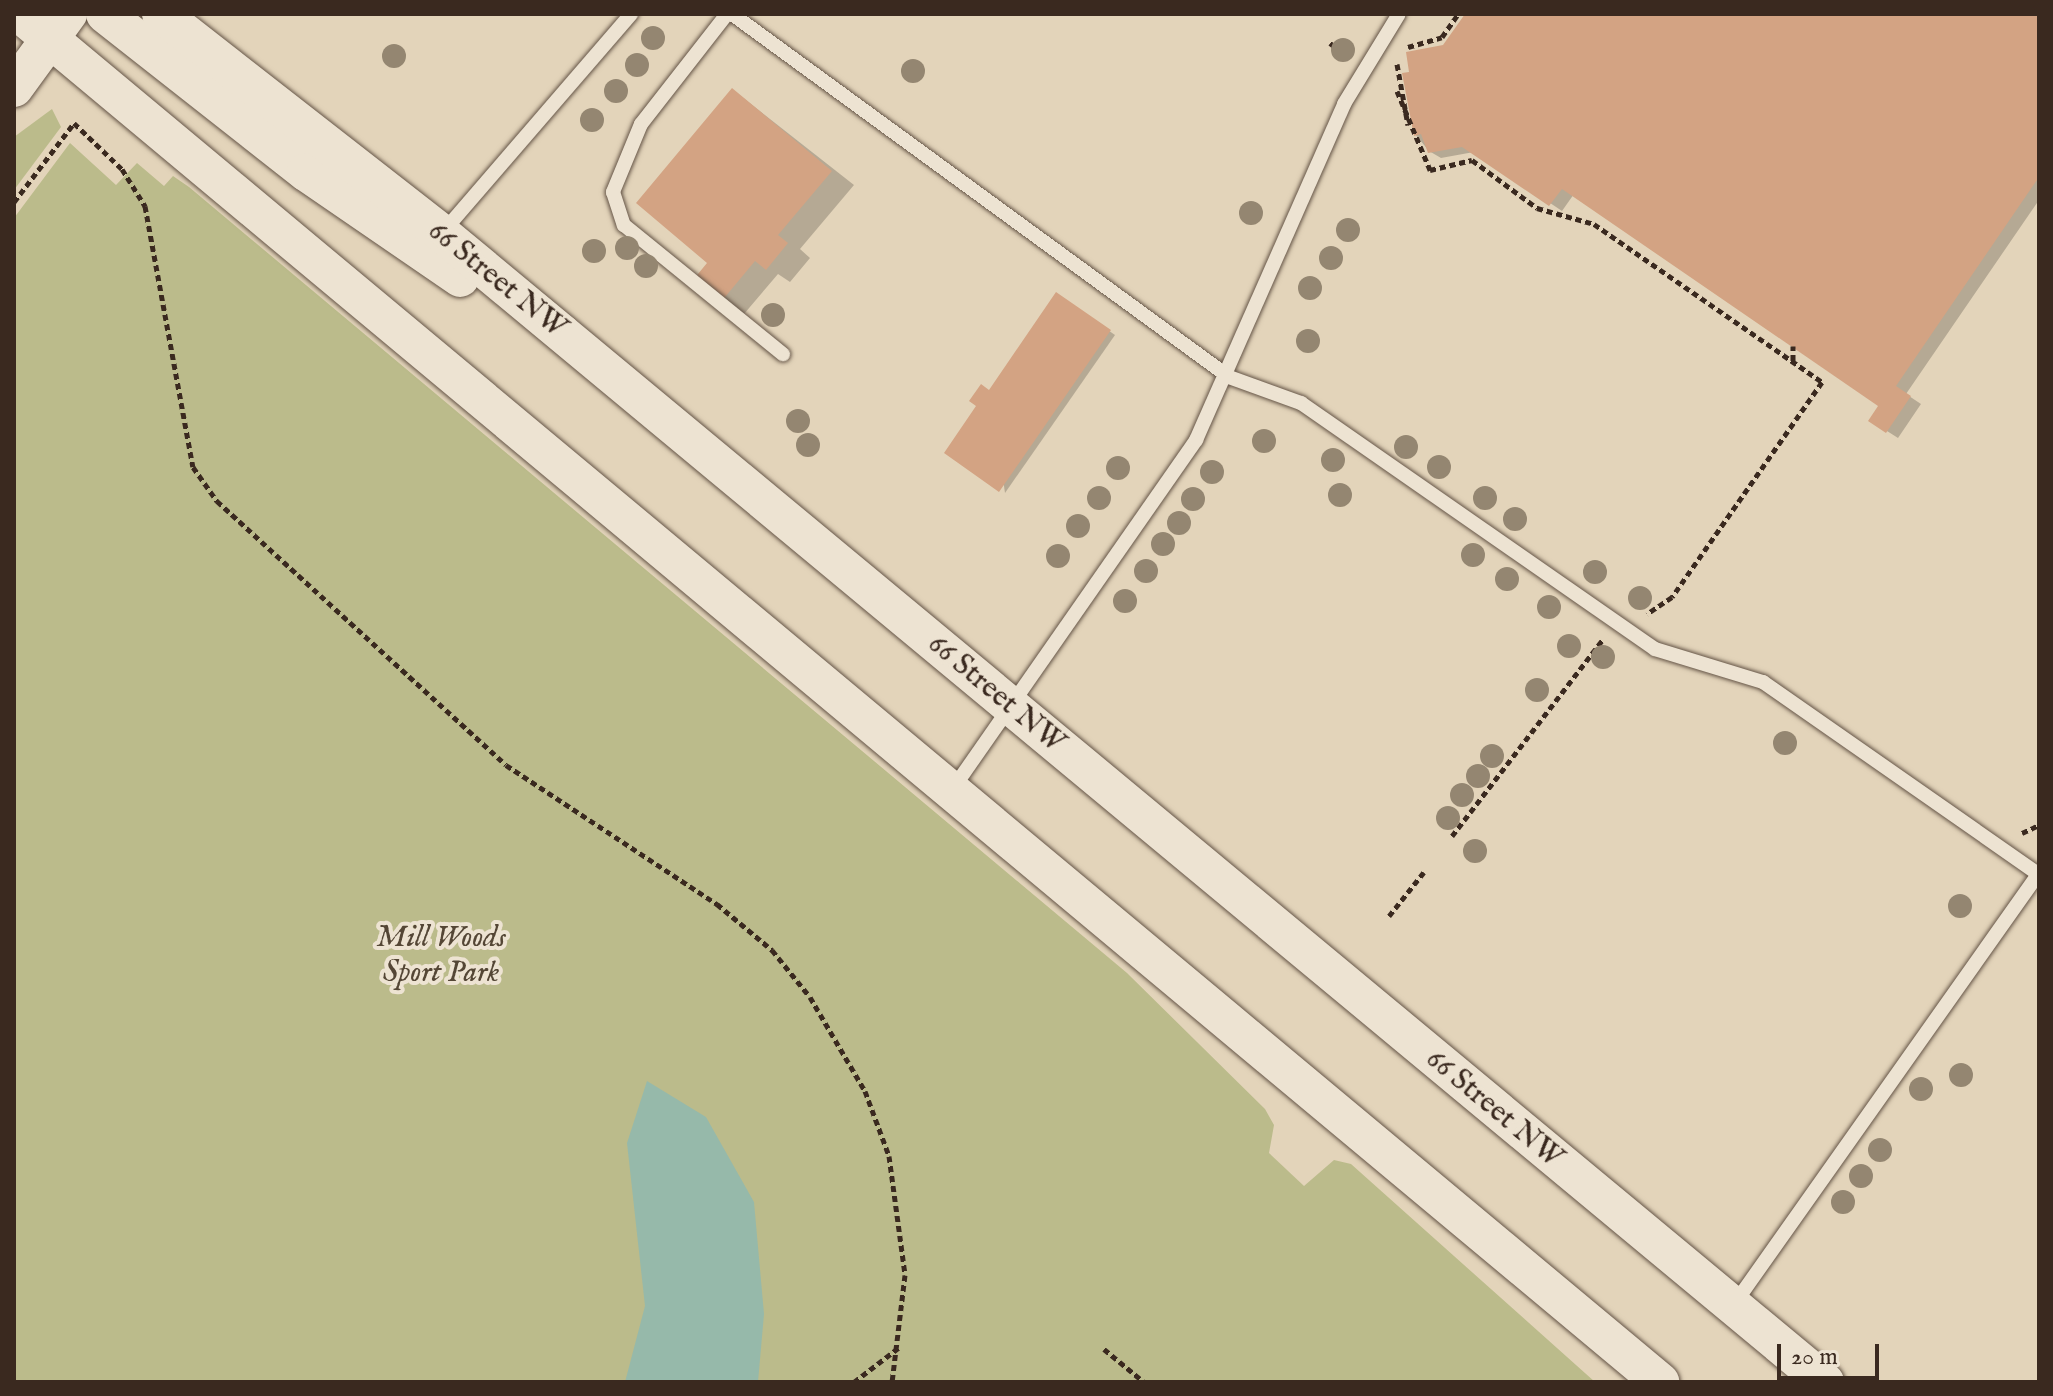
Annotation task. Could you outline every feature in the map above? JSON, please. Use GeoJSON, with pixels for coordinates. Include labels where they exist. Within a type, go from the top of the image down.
{"type":"FeatureCollection","features":[{"type":"Feature","properties":{"kind":"main road"},"geometry":{"type":"LineString","coordinates":[[20,14],[59,27],[951,790],[1660,1382]]}},
{"type":"Feature","properties":{"kind":"main road"},"geometry":{"type":"LineString","coordinates":[[105,14],[306,172],[676,427]]}},
{"type":"Feature","properties":{"kind":"main road","name":"66 Street NW"},"geometry":{"type":"LineString","coordinates":[[161,14],[441,233],[1732,1308],[1825,1382]]}},
{"type":"Feature","properties":{"kind":"main road"},"geometry":{"type":"LineString","coordinates":[[14,88],[59,27]]}},
{"type":"Feature","properties":{"kind":"lane"},"geometry":{"type":"LineString","coordinates":[[441,233],[631,14]]}},
{"type":"Feature","properties":{"kind":"lane"},"geometry":{"type":"LineString","coordinates":[[783,354],[616,211],[615,175],[641,124],[729,14],[1229,377],[1301,403],[1655,649],[1763,682],[2039,873],[1732,1308]]}},
{"type":"Feature","properties":{"kind":"lane"},"geometry":{"type":"LineString","coordinates":[[951,790],[1013,708],[1196,440],[1229,377],[1344,104],[1399,14]]}},
{"type":"Feature","properties":{"kind":"path"},"geometry":{"type":"LineString","coordinates":[[1458,14],[1442,37],[1405,48],[1397,58],[1397,91],[1408,102],[1412,140],[1430,170],[1472,160],[1537,208],[1594,224],[1822,382],[1672,597],[1643,616]]}},
{"type":"Feature","properties":{"kind":"path"},"geometry":{"type":"LineString","coordinates":[[1330,43],[1351,59]]}},
{"type":"Feature","properties":{"kind":"path"},"geometry":{"type":"LineString","coordinates":[[14,202],[74,123],[122,169],[145,206],[193,467],[217,501],[506,765],[738,920],[810,997],[865,1091],[889,1156],[905,1275],[901,1346],[892,1382]]}},
{"type":"Feature","properties":{"kind":"path"},"geometry":{"type":"LineString","coordinates":[[1793,346],[1793,362]]}},
{"type":"Feature","properties":{"kind":"path"},"geometry":{"type":"LineString","coordinates":[[1452,836],[1604,639]]}},
{"type":"Feature","properties":{"kind":"path"},"geometry":{"type":"LineString","coordinates":[[1389,916],[1424,872]]}},
{"type":"Feature","properties":{"kind":"path"},"geometry":{"type":"LineString","coordinates":[[854,1382],[901,1346]]}},
{"type":"Feature","properties":{"kind":"path"},"geometry":{"type":"LineString","coordinates":[[1104,1349],[1144,1382]]}},
{"type":"Feature","properties":{"kind":"green space"},"geometry":{"type":"Polygon","coordinates":[[[52,109],[61,127],[14,190],[14,137],[52,109]]]}},
{"type":"Feature","properties":{"kind":"green space","name":"Mill Woods Sport Park"},"geometry":{"type":"Polygon","coordinates":[[[70,143],[116,185],[137,163],[164,186],[173,176],[189,187],[1127,973],[1265,1109],[1274,1125],[1269,1153],[1304,1186],[1334,1160],[1351,1164],[1595,1382],[14,1382],[14,218],[70,143]]]}},
{"type":"Feature","properties":{"kind":"shaded area"},"geometry":{"type":"Polygon","coordinates":[[[647,1081],[706,1117],[754,1202],[764,1314],[758,1382],[625,1382],[645,1306],[627,1143],[647,1081]]]}},
{"type":"Feature","properties":{"kind":"building"},"geometry":{"type":"Polygon","coordinates":[[[1465,14],[2039,14],[2039,177],[1896,386],[1911,396],[1886,433],[1868,421],[1878,406],[1562,189],[1549,206],[1462,147],[1428,153],[1421,134],[1414,136],[1402,73],[1409,72],[1406,52],[1443,45],[1465,14]]]}},
{"type":"Feature","properties":{"kind":"building"},"geometry":{"type":"Polygon","coordinates":[[[732,88],[832,171],[778,235],[788,243],[766,270],[755,261],[720,303],[693,280],[707,263],[636,203],[732,88]]]}},
{"type":"Feature","properties":{"kind":"building"},"geometry":{"type":"Polygon","coordinates":[[[1056,292],[1111,330],[999,492],[944,453],[976,406],[969,401],[981,384],[989,390],[1056,292]]]}}]}
